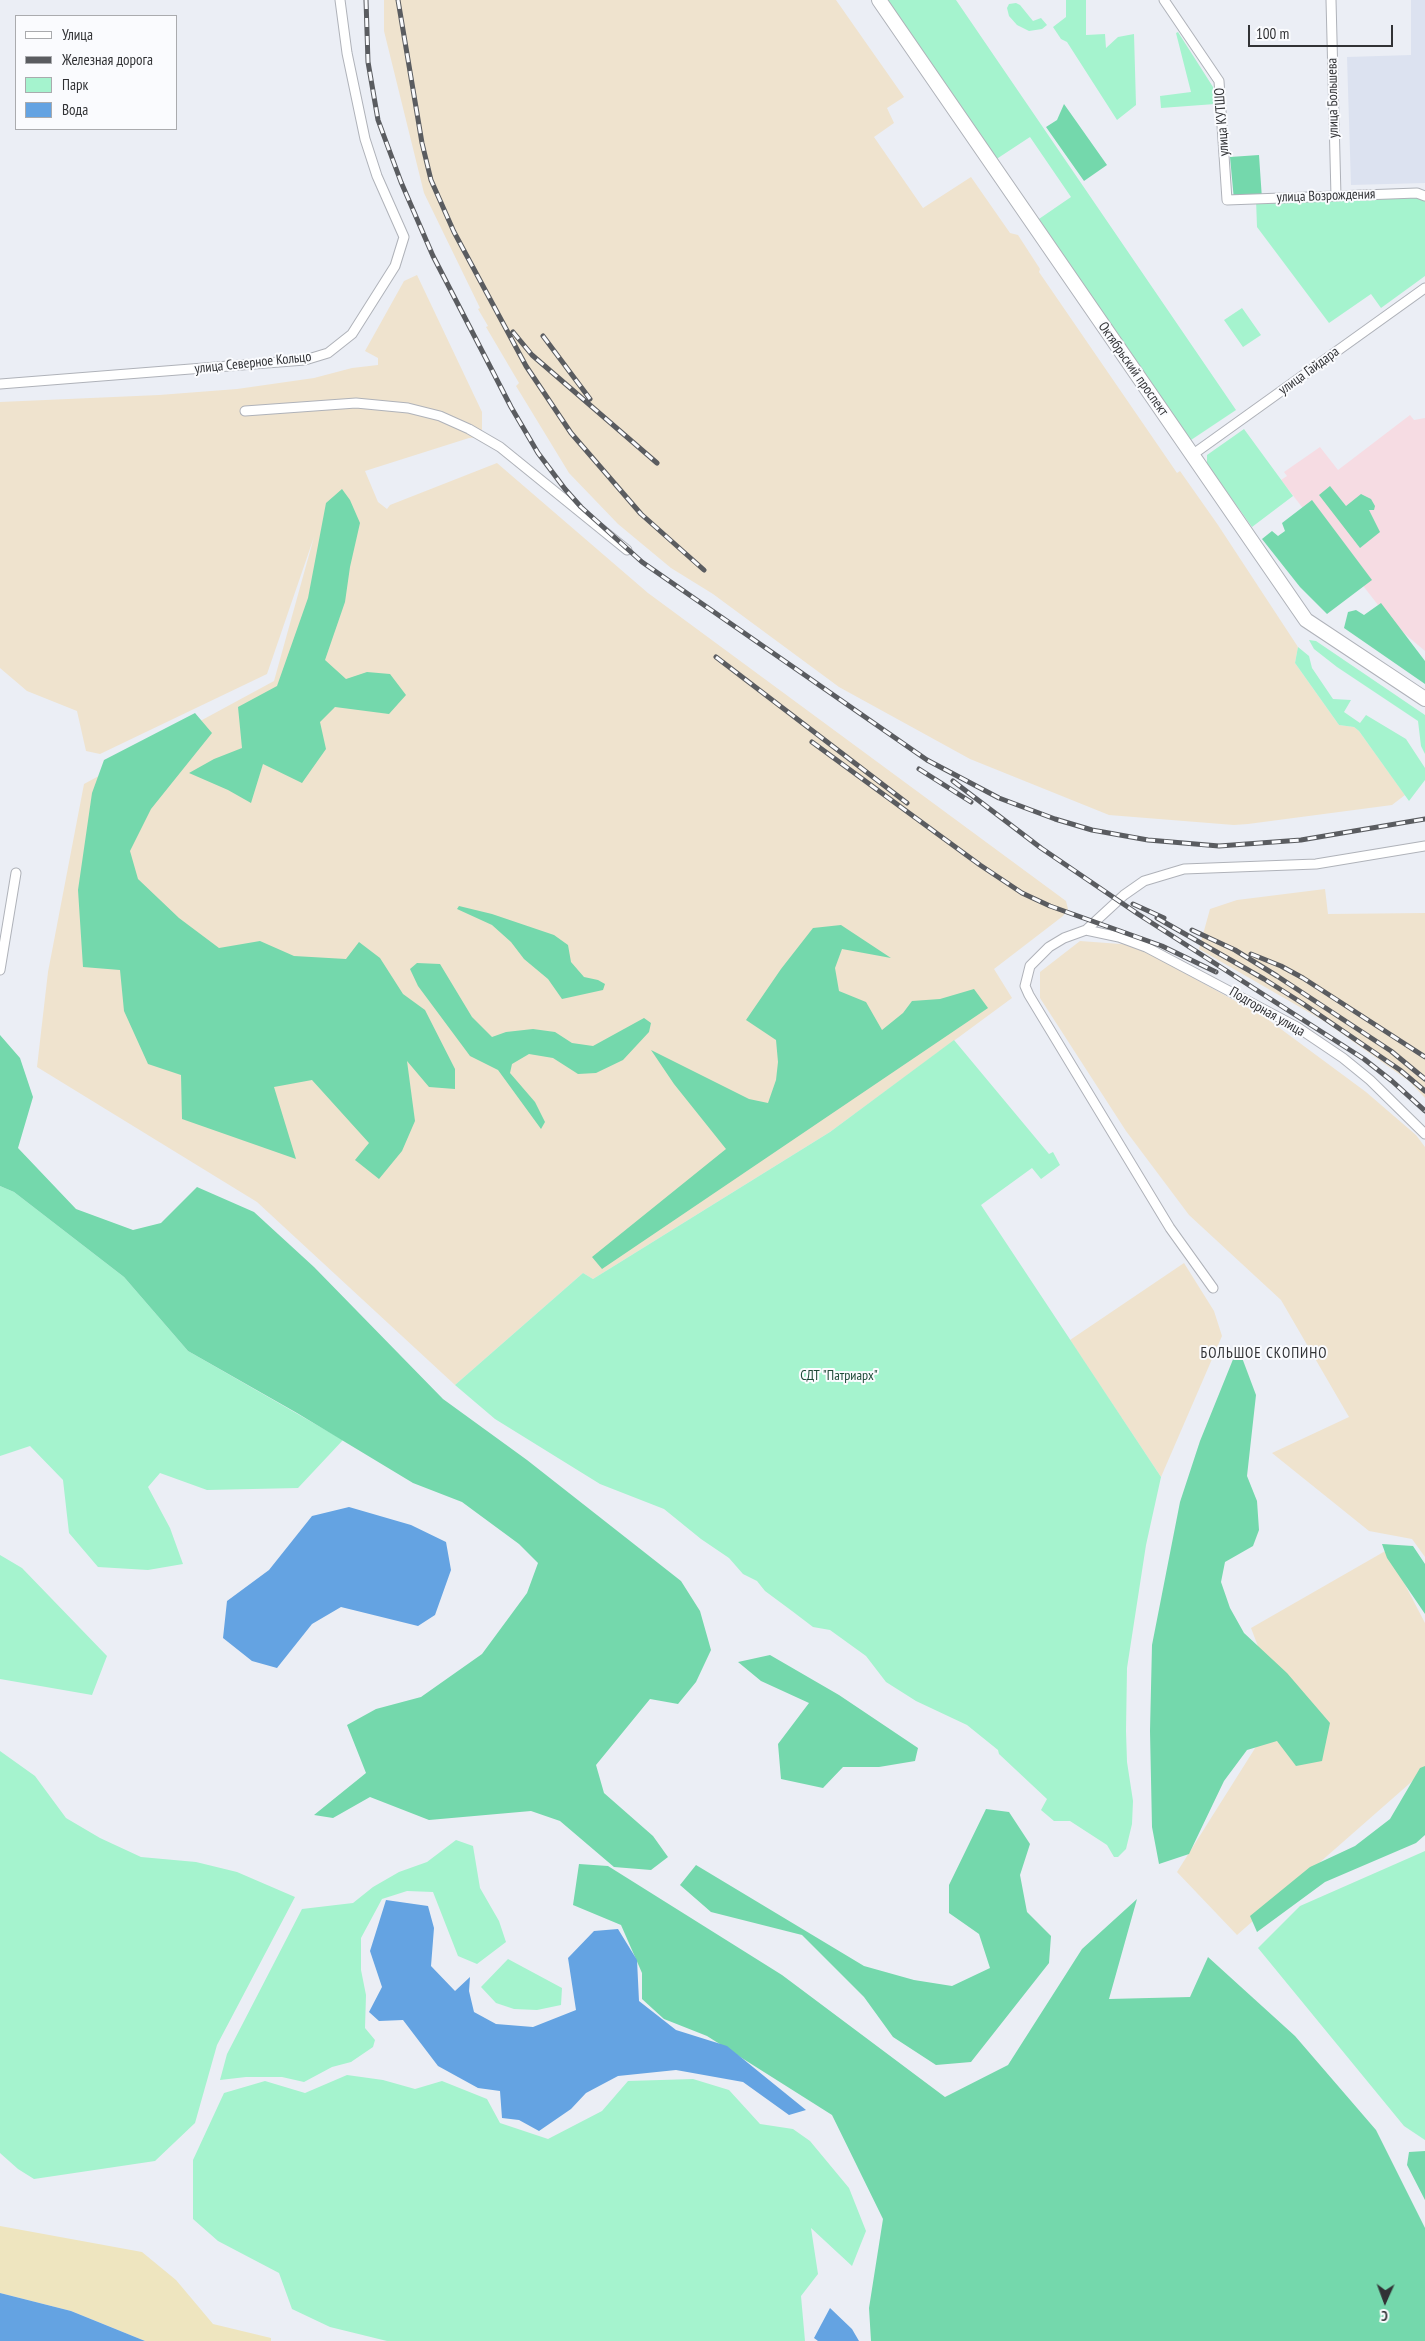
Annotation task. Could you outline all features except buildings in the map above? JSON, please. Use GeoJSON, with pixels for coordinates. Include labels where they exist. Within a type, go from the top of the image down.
{"type":"FeatureCollection","features":[{"type":"Feature","properties":{"kind":"main road","name":"Октябрьский проспект"},"geometry":{"type":"LineString","coordinates":[[879,0],[1306,620],[1425,699]]}},
{"type":"Feature","properties":{"kind":"street","name":"улица Северное Кольцо"},"geometry":{"type":"LineString","coordinates":[[0,384],[305,360],[328,352],[352,334],[395,266],[404,237],[377,176],[365,139],[346,45],[340,0]]}},
{"type":"Feature","properties":{"kind":"street","name":"улица КУТШО"},"geometry":{"type":"LineString","coordinates":[[1164,0],[1220,82],[1227,200]]}},
{"type":"Feature","properties":{"kind":"street","name":"улица Большева"},"geometry":{"type":"LineString","coordinates":[[1331,0],[1336,196]]}},
{"type":"Feature","properties":{"kind":"street","name":"улица Возрождения"},"geometry":{"type":"LineString","coordinates":[[1227,200],[1417,193],[1425,196]]}},
{"type":"Feature","properties":{"kind":"street","name":"улица Гайдара"},"geometry":{"type":"LineString","coordinates":[[1192,455],[1425,288]]}},
{"type":"Feature","properties":{"kind":"street"},"geometry":{"type":"LineString","coordinates":[[246,411],[356,402],[408,408],[440,416],[469,429],[500,448],[627,550]]}},
{"type":"Feature","properties":{"kind":"street"},"geometry":{"type":"LineString","coordinates":[[1213,1288],[1170,1228],[1029,995],[1026,986],[1026,976],[1035,960],[1064,938],[1086,930],[1124,895],[1144,880],[1184,869],[1316,864],[1425,846]]}},
{"type":"Feature","properties":{"kind":"street"},"geometry":{"type":"LineString","coordinates":[[0,970],[16,874]]}},
{"type":"Feature","properties":{"kind":"street","name":"Подгорная улица"},"geometry":{"type":"LineString","coordinates":[[1086,930],[1119,937],[1146,946],[1297,1027],[1343,1058],[1370,1080],[1425,1134]]}},
{"type":"Feature","properties":{"kind":"shaded area"},"geometry":{"type":"Polygon","coordinates":[[[384,0],[836,0],[904,97],[887,108],[894,123],[874,137],[923,208],[971,177],[1010,233],[1018,235],[1040,269],[1039,272],[1177,473],[1180,471],[1218,525],[1298,647],[1295,663],[1339,725],[1354,727],[1359,731],[1405,795],[1392,805],[1234,825],[1109,815],[970,759],[839,687],[713,594],[671,568],[618,524],[569,473],[516,386],[519,383],[486,327],[488,326],[478,309],[480,308],[424,193],[384,31],[384,0]]]}},
{"type":"Feature","properties":{"kind":"shaded area"},"geometry":{"type":"Polygon","coordinates":[[[1411,0],[1425,0],[1425,183],[1351,185],[1347,57],[1411,55],[1411,0]]]}},
{"type":"Feature","properties":{"kind":"shaded area"},"geometry":{"type":"Polygon","coordinates":[[[417,275],[482,412],[482,437],[469,438],[365,471],[378,502],[387,509],[390,505],[497,463],[648,593],[1066,901],[1068,909],[1063,916],[994,969],[1012,998],[830,1132],[593,1279],[583,1273],[455,1385],[257,1202],[37,1067],[48,972],[84,784],[274,681],[314,537],[267,674],[100,754],[86,751],[77,711],[27,691],[0,668],[0,402],[159,395],[237,389],[314,378],[352,368],[378,365],[378,358],[365,351],[404,281],[417,275]]]}},
{"type":"Feature","properties":{"kind":"shaded area"},"geometry":{"type":"Polygon","coordinates":[[[1410,415],[1414,420],[1425,418],[1425,651],[1392,623],[1281,480],[1287,476],[1284,472],[1320,447],[1338,470],[1410,415]]]}},
{"type":"Feature","properties":{"kind":"shaded area"},"geometry":{"type":"Polygon","coordinates":[[[1325,889],[1328,914],[1425,913],[1425,1098],[1409,1081],[1324,1021],[1199,949],[1210,909],[1237,900],[1325,889]]]}},
{"type":"Feature","properties":{"kind":"shaded area"},"geometry":{"type":"Polygon","coordinates":[[[1080,941],[1134,945],[1266,1018],[1366,1092],[1416,1135],[1425,1147],[1425,1557],[1412,1539],[1369,1531],[1272,1453],[1349,1417],[1281,1300],[1189,1215],[1126,1131],[1040,998],[1040,972],[1080,941]]]}},
{"type":"Feature","properties":{"kind":"shaded area"},"geometry":{"type":"Polygon","coordinates":[[[1184,1263],[1214,1311],[1222,1336],[1161,1477],[1070,1340],[1184,1263]]]}},
{"type":"Feature","properties":{"kind":"shaded area"},"geometry":{"type":"Polygon","coordinates":[[[1387,1550],[1425,1623],[1425,1770],[1237,1935],[1177,1872],[1281,1707],[1251,1628],[1387,1550]]]}},
{"type":"Feature","properties":{"kind":"green space"},"geometry":{"type":"Polygon","coordinates":[[[884,0],[956,0],[1236,410],[1188,442],[1036,221],[1071,197],[1030,137],[995,160],[884,0]]]}},
{"type":"Feature","properties":{"kind":"green space"},"geometry":{"type":"Polygon","coordinates":[[[1066,0],[1086,0],[1086,35],[1105,34],[1106,48],[1118,37],[1134,34],[1136,105],[1117,120],[1067,42],[1061,39],[1053,27],[1066,17],[1066,0]]]}},
{"type":"Feature","properties":{"kind":"green space"},"geometry":{"type":"Polygon","coordinates":[[[1016,3],[1020,5],[1033,21],[1041,18],[1047,25],[1042,29],[1029,31],[1017,25],[1009,16],[1007,8],[1009,4],[1016,3]]]}},
{"type":"Feature","properties":{"kind":"green space"},"geometry":{"type":"Polygon","coordinates":[[[1178,32],[1213,87],[1215,104],[1161,108],[1160,96],[1191,92],[1176,33],[1178,32]]]}},
{"type":"Feature","properties":{"kind":"green space"},"geometry":{"type":"Polygon","coordinates":[[[1064,104],[1107,165],[1084,181],[1046,127],[1057,120],[1064,104]]]}},
{"type":"Feature","properties":{"kind":"green space"},"geometry":{"type":"Polygon","coordinates":[[[1259,155],[1262,199],[1234,200],[1230,157],[1259,155]]]}},
{"type":"Feature","properties":{"kind":"green space"},"geometry":{"type":"Polygon","coordinates":[[[1425,196],[1425,276],[1381,308],[1371,294],[1329,323],[1257,227],[1256,199],[1425,196]]]}},
{"type":"Feature","properties":{"kind":"green space"},"geometry":{"type":"Polygon","coordinates":[[[1242,308],[1261,335],[1243,347],[1224,320],[1242,308]]]}},
{"type":"Feature","properties":{"kind":"green space"},"geometry":{"type":"Polygon","coordinates":[[[1244,429],[1293,496],[1252,527],[1207,464],[1207,455],[1244,429]]]}},
{"type":"Feature","properties":{"kind":"green space"},"geometry":{"type":"Polygon","coordinates":[[[1330,486],[1346,506],[1361,494],[1371,499],[1375,506],[1374,510],[1369,510],[1380,532],[1360,548],[1319,495],[1330,486]]]}},
{"type":"Feature","properties":{"kind":"green space"},"geometry":{"type":"Polygon","coordinates":[[[342,489],[350,500],[360,523],[350,567],[345,602],[325,660],[346,679],[367,672],[390,674],[406,695],[389,714],[335,707],[320,722],[326,749],[302,783],[263,764],[251,803],[228,790],[189,773],[214,759],[242,748],[238,707],[277,686],[308,598],[326,503],[342,489]]]}},
{"type":"Feature","properties":{"kind":"green space"},"geometry":{"type":"Polygon","coordinates":[[[1312,500],[1372,580],[1327,614],[1300,587],[1262,539],[1272,531],[1278,536],[1285,531],[1282,523],[1312,500]]]}},
{"type":"Feature","properties":{"kind":"green space"},"geometry":{"type":"Polygon","coordinates":[[[1381,603],[1425,661],[1425,684],[1344,628],[1348,612],[1356,610],[1364,615],[1381,603]]]}},
{"type":"Feature","properties":{"kind":"green space"},"geometry":{"type":"Polygon","coordinates":[[[1309,640],[1316,641],[1425,715],[1425,754],[1421,746],[1418,721],[1337,667],[1314,649],[1309,640]]]}},
{"type":"Feature","properties":{"kind":"green space"},"geometry":{"type":"Polygon","coordinates":[[[1298,647],[1309,656],[1312,668],[1333,699],[1351,700],[1344,712],[1360,723],[1366,715],[1406,739],[1425,768],[1425,780],[1409,801],[1359,731],[1354,727],[1339,725],[1295,663],[1298,647]]]}},
{"type":"Feature","properties":{"kind":"green space"},"geometry":{"type":"Polygon","coordinates":[[[195,713],[212,733],[151,809],[130,851],[138,879],[179,918],[219,948],[260,941],[294,956],[346,959],[359,942],[380,958],[403,994],[425,1010],[455,1069],[455,1089],[429,1087],[407,1061],[415,1121],[402,1151],[379,1179],[355,1160],[369,1143],[312,1080],[274,1087],[296,1159],[182,1119],[181,1075],[148,1064],[124,1011],[120,970],[83,967],[78,890],[92,793],[104,760],[195,713]]]}},
{"type":"Feature","properties":{"kind":"green space"},"geometry":{"type":"Polygon","coordinates":[[[459,906],[492,914],[554,935],[568,945],[571,962],[584,977],[598,980],[605,984],[603,990],[562,999],[548,979],[524,959],[511,942],[492,925],[457,909],[459,906]]]}},
{"type":"Feature","properties":{"kind":"green space"},"geometry":{"type":"Polygon","coordinates":[[[841,925],[891,958],[842,949],[835,968],[839,991],[866,1002],[882,1030],[903,1013],[912,1001],[940,999],[974,989],[988,1008],[602,1269],[592,1257],[726,1149],[674,1084],[651,1050],[749,1099],[768,1103],[776,1080],[778,1062],[776,1040],[746,1020],[781,969],[813,928],[841,925]]]}},
{"type":"Feature","properties":{"kind":"green space"},"geometry":{"type":"Polygon","coordinates":[[[417,963],[440,964],[472,1017],[492,1037],[506,1032],[533,1029],[555,1032],[572,1043],[593,1046],[644,1018],[651,1023],[649,1032],[623,1060],[596,1073],[578,1074],[553,1058],[529,1054],[512,1064],[510,1073],[535,1102],[545,1122],[541,1129],[498,1070],[470,1056],[418,986],[410,969],[417,963]]]}},
{"type":"Feature","properties":{"kind":"green space"},"geometry":{"type":"Polygon","coordinates":[[[0,1035],[20,1058],[33,1097],[18,1148],[76,1209],[133,1230],[161,1223],[197,1187],[254,1212],[314,1267],[443,1399],[527,1460],[681,1581],[700,1611],[711,1650],[696,1682],[678,1704],[650,1699],[596,1765],[604,1793],[653,1836],[668,1857],[651,1870],[614,1867],[560,1821],[531,1811],[429,1820],[370,1797],[333,1818],[314,1815],[366,1773],[347,1725],[376,1709],[421,1697],[482,1654],[527,1593],[538,1563],[519,1544],[462,1502],[413,1483],[297,1413],[188,1351],[124,1277],[14,1192],[0,1186],[0,1035]]]}},
{"type":"Feature","properties":{"kind":"green space","name":"СДТ \"Патриарх\""},"geometry":{"type":"Polygon","coordinates":[[[954,1040],[1049,1154],[1053,1152],[1060,1165],[1041,1179],[1032,1168],[981,1205],[1161,1477],[1146,1545],[1127,1668],[1126,1731],[1127,1762],[1133,1801],[1132,1824],[1126,1849],[1118,1857],[1114,1857],[1107,1845],[1070,1821],[1054,1821],[1041,1810],[1047,1799],[999,1754],[998,1750],[967,1725],[916,1701],[886,1682],[866,1656],[830,1630],[813,1627],[765,1591],[757,1581],[743,1574],[729,1558],[701,1539],[664,1509],[600,1484],[495,1419],[455,1385],[583,1273],[593,1279],[830,1132],[954,1040]]]}},
{"type":"Feature","properties":{"kind":"green space"},"geometry":{"type":"Polygon","coordinates":[[[0,1186],[14,1192],[124,1277],[188,1351],[343,1440],[298,1488],[207,1490],[160,1473],[148,1487],[170,1528],[183,1564],[148,1570],[98,1567],[69,1533],[63,1480],[30,1446],[0,1456],[0,1186]]]}},
{"type":"Feature","properties":{"kind":"green space"},"geometry":{"type":"Polygon","coordinates":[[[1238,1347],[1256,1395],[1247,1476],[1257,1501],[1259,1530],[1253,1546],[1225,1562],[1221,1582],[1230,1608],[1244,1633],[1287,1673],[1330,1723],[1322,1761],[1296,1766],[1277,1741],[1247,1750],[1224,1781],[1189,1854],[1159,1864],[1152,1827],[1150,1731],[1152,1645],[1180,1502],[1200,1441],[1238,1347]]]}},
{"type":"Feature","properties":{"kind":"green space"},"geometry":{"type":"Polygon","coordinates":[[[1382,1544],[1413,1546],[1425,1564],[1425,1614],[1387,1558],[1382,1544]]]}},
{"type":"Feature","properties":{"kind":"green space"},"geometry":{"type":"Polygon","coordinates":[[[0,1555],[22,1568],[107,1656],[92,1695],[0,1679],[0,1555]]]}},
{"type":"Feature","properties":{"kind":"green space"},"geometry":{"type":"Polygon","coordinates":[[[770,1655],[839,1695],[918,1748],[915,1761],[879,1767],[843,1767],[823,1788],[781,1779],[778,1744],[809,1703],[761,1681],[738,1662],[770,1655]]]}},
{"type":"Feature","properties":{"kind":"green space"},"geometry":{"type":"Polygon","coordinates":[[[0,1751],[35,1776],[66,1818],[100,1838],[141,1857],[196,1862],[237,1872],[295,1897],[217,2045],[195,2123],[155,2161],[34,2179],[18,2169],[0,2153],[0,1751]]]}},
{"type":"Feature","properties":{"kind":"green space"},"geometry":{"type":"Polygon","coordinates":[[[1425,1766],[1425,1835],[1416,1843],[1325,1882],[1257,1932],[1250,1916],[1310,1867],[1355,1846],[1390,1819],[1420,1768],[1425,1766]]]}},
{"type":"Feature","properties":{"kind":"green space"},"geometry":{"type":"Polygon","coordinates":[[[986,1809],[1009,1812],[1030,1844],[1020,1875],[1027,1912],[1051,1936],[1049,1963],[971,2062],[936,2065],[893,2037],[864,1997],[802,1935],[711,1912],[680,1885],[696,1865],[864,1966],[914,1980],[952,1986],[990,1968],[979,1934],[949,1913],[949,1885],[986,1809]]]}},
{"type":"Feature","properties":{"kind":"green space"},"geometry":{"type":"Polygon","coordinates":[[[456,1840],[473,1846],[480,1888],[499,1921],[506,1942],[477,1964],[458,1956],[433,1892],[407,1891],[382,1899],[361,1938],[361,1970],[366,1995],[365,2028],[375,2040],[373,2047],[351,2062],[332,2067],[304,2082],[282,2077],[246,2077],[220,2080],[227,2054],[302,1909],[353,1903],[373,1887],[399,1872],[427,1862],[456,1840]]]}},
{"type":"Feature","properties":{"kind":"green space"},"geometry":{"type":"Polygon","coordinates":[[[1425,1851],[1425,2140],[1404,2126],[1258,1948],[1300,1906],[1425,1851]]]}},
{"type":"Feature","properties":{"kind":"green space"},"geometry":{"type":"Polygon","coordinates":[[[579,1864],[608,1866],[782,1975],[945,2097],[1008,2065],[1082,1949],[1137,1899],[1109,1999],[1190,1997],[1208,1957],[1295,2036],[1376,2130],[1425,2228],[1425,2341],[871,2341],[869,2308],[883,2219],[832,2115],[707,2036],[664,2019],[642,1999],[642,1973],[621,1925],[573,1905],[579,1864]]]}},
{"type":"Feature","properties":{"kind":"green space"},"geometry":{"type":"Polygon","coordinates":[[[508,1959],[562,1988],[561,2005],[537,2010],[514,2009],[496,2003],[481,1987],[508,1959]]]}},
{"type":"Feature","properties":{"kind":"green space"},"geometry":{"type":"Polygon","coordinates":[[[347,2075],[383,2080],[415,2089],[442,2081],[487,2099],[500,2123],[548,2139],[602,2111],[628,2081],[693,2079],[729,2090],[760,2124],[793,2129],[810,2141],[849,2188],[866,2231],[852,2266],[811,2228],[818,2274],[801,2296],[805,2341],[387,2341],[330,2327],[292,2309],[279,2273],[218,2241],[193,2219],[193,2160],[224,2093],[265,2081],[305,2093],[347,2075]]]}},
{"type":"Feature","properties":{"kind":"green space"},"geometry":{"type":"Polygon","coordinates":[[[1425,2151],[1425,2200],[1407,2165],[1409,2152],[1425,2151]]]}},
{"type":"Feature","properties":{"kind":"sand"},"geometry":{"type":"Polygon","coordinates":[[[0,2226],[142,2252],[176,2280],[213,2324],[271,2338],[271,2341],[145,2341],[71,2311],[0,2293],[0,2226]]]}},
{"type":"Feature","properties":{"kind":"water"},"geometry":{"type":"Polygon","coordinates":[[[349,1507],[411,1525],[446,1542],[451,1570],[435,1615],[418,1626],[341,1607],[312,1624],[277,1668],[252,1661],[223,1638],[227,1601],[269,1570],[312,1516],[349,1507]]]}},
{"type":"Feature","properties":{"kind":"water"},"geometry":{"type":"Polygon","coordinates":[[[386,1900],[428,1906],[434,1928],[431,1966],[455,1991],[470,1977],[469,1991],[474,2012],[496,2024],[533,2027],[576,2010],[568,1958],[594,1931],[618,1929],[637,1960],[639,2001],[676,2030],[727,2046],[806,2110],[789,2115],[743,2082],[676,2070],[618,2076],[586,2093],[571,2109],[539,2131],[519,2120],[502,2118],[500,2091],[478,2088],[438,2066],[403,2020],[379,2021],[369,2012],[382,1987],[370,1951],[386,1900]]]}},
{"type":"Feature","properties":{"kind":"water"},"geometry":{"type":"Polygon","coordinates":[[[0,2293],[71,2311],[145,2341],[0,2341],[0,2293]]]}},
{"type":"Feature","properties":{"kind":"water"},"geometry":{"type":"Polygon","coordinates":[[[830,2308],[852,2329],[859,2341],[818,2341],[814,2338],[830,2308]]]}},
{"type":"Feature","properties":{"kind":"railway"},"geometry":{"type":"LineString","coordinates":[[366,0],[368,62],[378,120],[401,182],[433,256],[511,407],[538,453],[581,507],[642,562],[927,760],[999,798],[1055,819],[1092,830],[1148,840],[1219,846],[1301,840],[1425,819]]}},
{"type":"Feature","properties":{"kind":"railway"},"geometry":{"type":"LineString","coordinates":[[398,0],[422,143],[431,180],[454,232],[526,366],[571,433],[641,514],[704,570]]}},
{"type":"Feature","properties":{"kind":"railway"},"geometry":{"type":"LineString","coordinates":[[513,332],[532,355],[657,463]]}},
{"type":"Feature","properties":{"kind":"railway"},"geometry":{"type":"LineString","coordinates":[[543,336],[590,399]]}},
{"type":"Feature","properties":{"kind":"railway"},"geometry":{"type":"LineString","coordinates":[[716,657],[907,803]]}},
{"type":"Feature","properties":{"kind":"railway"},"geometry":{"type":"LineString","coordinates":[[812,742],[980,865],[1022,893],[1050,906],[1162,946],[1216,972]]}},
{"type":"Feature","properties":{"kind":"railway"},"geometry":{"type":"LineString","coordinates":[[919,769],[971,802]]}},
{"type":"Feature","properties":{"kind":"railway"},"geometry":{"type":"LineString","coordinates":[[953,781],[1041,848],[1138,914],[1364,1059],[1425,1111]]}},
{"type":"Feature","properties":{"kind":"railway"},"geometry":{"type":"LineString","coordinates":[[1133,904],[1164,918]]}},
{"type":"Feature","properties":{"kind":"railway"},"geometry":{"type":"LineString","coordinates":[[1157,918],[1302,1003],[1400,1070],[1425,1091]]}},
{"type":"Feature","properties":{"kind":"railway"},"geometry":{"type":"LineString","coordinates":[[1192,930],[1235,950],[1277,976],[1391,1051],[1425,1079]]}},
{"type":"Feature","properties":{"kind":"railway"},"geometry":{"type":"LineString","coordinates":[[1251,954],[1281,966],[1303,978],[1425,1057]]}},
{"type":"Feature","properties":{"kind":"district","name":"БОЛЬШОЕ СКОПИНО"},"geometry":{"type":"Point","coordinates":[1264,1354]}}]}
